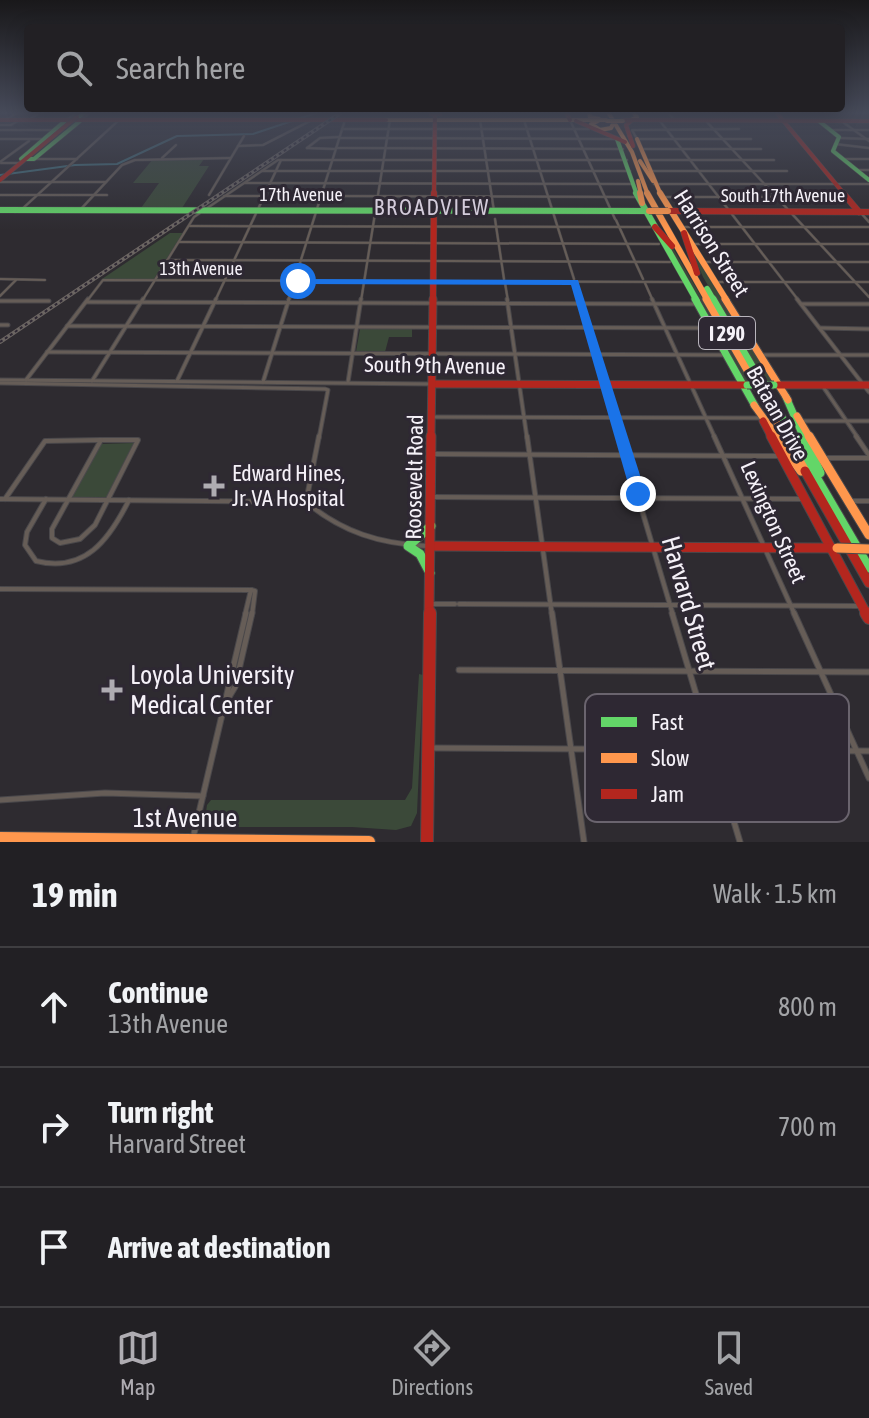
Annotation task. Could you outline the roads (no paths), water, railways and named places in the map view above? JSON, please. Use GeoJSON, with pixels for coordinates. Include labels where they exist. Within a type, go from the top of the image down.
{"type":"FeatureCollection","features":[{"type":"Feature","properties":{"kind":"main road"},"geometry":{"type":"LineString","coordinates":[[27,151],[19,158],[27,160]]}},
{"type":"Feature","properties":{"kind":"main road"},"geometry":{"type":"LineString","coordinates":[[4,177],[37,151]]}},
{"type":"Feature","properties":{"kind":"main road","name":"Roosevelt Road"},"geometry":{"type":"LineString","coordinates":[[427,842],[435,151]]}},
{"type":"Feature","properties":{"kind":"main road","name":"Bataan Drive"},"geometry":{"type":"LineString","coordinates":[[630,151],[627,160],[634,171],[633,184],[653,227],[745,385],[869,618]]}},
{"type":"Feature","properties":{"kind":"main road","name":"I 290"},"geometry":{"type":"LineString","coordinates":[[633,151],[634,171],[649,199],[868,575]]}},
{"type":"Feature","properties":{"kind":"main road","name":"I 290"},"geometry":{"type":"LineString","coordinates":[[638,151],[644,160],[649,190],[829,497],[868,575]]}},
{"type":"Feature","properties":{"kind":"main road"},"geometry":{"type":"LineString","coordinates":[[808,151],[864,212]]}},
{"type":"Feature","properties":{"kind":"main road"},"geometry":{"type":"LineString","coordinates":[[833,151],[869,182]]}},
{"type":"Feature","properties":{"kind":"main road","name":"Harrison Street"},"geometry":{"type":"LineString","coordinates":[[644,160],[669,211],[869,535]]}},
{"type":"Feature","properties":{"kind":"main road"},"geometry":{"type":"LineString","coordinates":[[634,171],[644,206]]}},
{"type":"Feature","properties":{"kind":"main road","name":"South 17th Avenue"},"geometry":{"type":"LineString","coordinates":[[644,206],[669,211],[864,212]]}},
{"type":"Feature","properties":{"kind":"main road","name":"17th Avenue"},"geometry":{"type":"LineString","coordinates":[[0,210],[434,211],[494,215],[552,211],[614,217],[644,206]]}},
{"type":"Feature","properties":{"kind":"main road"},"geometry":{"type":"LineString","coordinates":[[653,227],[684,260]]}},
{"type":"Feature","properties":{"kind":"main road"},"geometry":{"type":"LineString","coordinates":[[682,230],[697,273]]}},
{"type":"Feature","properties":{"kind":"main road","name":"South 9th Avenue"},"geometry":{"type":"LineString","coordinates":[[434,384],[822,385],[867,388]]}},
{"type":"Feature","properties":{"kind":"main road"},"geometry":{"type":"LineString","coordinates":[[786,397],[829,497]]}},
{"type":"Feature","properties":{"kind":"main road"},"geometry":{"type":"LineString","coordinates":[[754,405],[818,493]]}},
{"type":"Feature","properties":{"kind":"main road"},"geometry":{"type":"LineString","coordinates":[[431,525],[408,546],[420,554],[431,575]]}},
{"type":"Feature","properties":{"kind":"main road"},"geometry":{"type":"LineString","coordinates":[[431,546],[869,549]]}},
{"type":"Feature","properties":{"kind":"main road"},"geometry":{"type":"LineString","coordinates":[[868,575],[869,591]]}},
{"type":"Feature","properties":{"kind":"main road","name":"1st Avenue"},"geometry":{"type":"LineString","coordinates":[[0,838],[369,842]]}},
{"type":"Feature","properties":{"kind":"street"},"geometry":{"type":"LineString","coordinates":[[21,210],[85,151]]}},
{"type":"Feature","properties":{"kind":"street"},"geometry":{"type":"LineString","coordinates":[[162,158],[169,151]]}},
{"type":"Feature","properties":{"kind":"street"},"geometry":{"type":"LineString","coordinates":[[209,195],[234,151]]}},
{"type":"Feature","properties":{"kind":"street"},"geometry":{"type":"LineString","coordinates":[[263,382],[335,151]]}},
{"type":"Feature","properties":{"kind":"street"},"geometry":{"type":"LineString","coordinates":[[348,382],[385,151]]}},
{"type":"Feature","properties":{"kind":"street"},"geometry":{"type":"LineString","coordinates":[[484,151],[584,842]]}},
{"type":"Feature","properties":{"kind":"street","name":"Harvard Street"},"geometry":{"type":"LineString","coordinates":[[533,151],[589,328],[697,694]]}},
{"type":"Feature","properties":{"kind":"street","name":"Lexington Street"},"geometry":{"type":"LineString","coordinates":[[584,151],[832,694]]}},
{"type":"Feature","properties":{"kind":"street"},"geometry":{"type":"LineString","coordinates":[[684,151],[867,388]]}},
{"type":"Feature","properties":{"kind":"street"},"geometry":{"type":"LineString","coordinates":[[733,151],[869,297]]}},
{"type":"Feature","properties":{"kind":"street"},"geometry":{"type":"LineString","coordinates":[[80,210],[122,165],[137,159],[230,158]]}},
{"type":"Feature","properties":{"kind":"street"},"geometry":{"type":"LineString","coordinates":[[0,162],[77,159]]}},
{"type":"Feature","properties":{"kind":"street"},"geometry":{"type":"LineString","coordinates":[[92,381],[189,226],[204,210],[281,159],[627,160]]}},
{"type":"Feature","properties":{"kind":"street"},"geometry":{"type":"LineString","coordinates":[[177,381],[281,159]]}},
{"type":"Feature","properties":{"kind":"street"},"geometry":{"type":"LineString","coordinates":[[843,159],[869,159]]}},
{"type":"Feature","properties":{"kind":"street"},"geometry":{"type":"LineString","coordinates":[[644,160],[774,160]]}},
{"type":"Feature","properties":{"kind":"street"},"geometry":{"type":"LineString","coordinates":[[857,170],[869,170]]}},
{"type":"Feature","properties":{"kind":"street"},"geometry":{"type":"LineString","coordinates":[[262,171],[634,171]]}},
{"type":"Feature","properties":{"kind":"street"},"geometry":{"type":"LineString","coordinates":[[652,179],[699,171],[787,171]]}},
{"type":"Feature","properties":{"kind":"street"},"geometry":{"type":"LineString","coordinates":[[4,177],[51,182],[106,182]]}},
{"type":"Feature","properties":{"kind":"street"},"geometry":{"type":"LineString","coordinates":[[652,179],[709,184],[869,182]]}},
{"type":"Feature","properties":{"kind":"street"},"geometry":{"type":"LineString","coordinates":[[244,183],[633,184]]}},
{"type":"Feature","properties":{"kind":"street"},"geometry":{"type":"LineString","coordinates":[[0,195],[107,195]]}},
{"type":"Feature","properties":{"kind":"street"},"geometry":{"type":"LineString","coordinates":[[224,196],[264,196]]}},
{"type":"Feature","properties":{"kind":"street"},"geometry":{"type":"LineString","coordinates":[[321,196],[605,197],[644,206]]}},
{"type":"Feature","properties":{"kind":"street"},"geometry":{"type":"LineString","coordinates":[[662,197],[813,197]]}},
{"type":"Feature","properties":{"kind":"street"},"geometry":{"type":"LineString","coordinates":[[864,212],[869,222]]}},
{"type":"Feature","properties":{"kind":"street"},"geometry":{"type":"LineString","coordinates":[[189,226],[653,227]]}},
{"type":"Feature","properties":{"kind":"street"},"geometry":{"type":"LineString","coordinates":[[682,230],[869,227]]}},
{"type":"Feature","properties":{"kind":"street"},"geometry":{"type":"LineString","coordinates":[[178,242],[659,244]]}},
{"type":"Feature","properties":{"kind":"street"},"geometry":{"type":"LineString","coordinates":[[691,244],[869,244]]}},
{"type":"Feature","properties":{"kind":"street"},"geometry":{"type":"LineString","coordinates":[[167,260],[670,262]]}},
{"type":"Feature","properties":{"kind":"street"},"geometry":{"type":"LineString","coordinates":[[702,262],[869,262]]}},
{"type":"Feature","properties":{"kind":"street"},"geometry":{"type":"LineString","coordinates":[[0,279],[45,280]]}},
{"type":"Feature","properties":{"kind":"street"},"geometry":{"type":"LineString","coordinates":[[0,299],[16,280]]}},
{"type":"Feature","properties":{"kind":"street","name":"13th Avenue"},"geometry":{"type":"LineString","coordinates":[[84,302],[101,281],[686,282]]}},
{"type":"Feature","properties":{"kind":"street"},"geometry":{"type":"LineString","coordinates":[[715,282],[869,282]]}},
{"type":"Feature","properties":{"kind":"street"},"geometry":{"type":"LineString","coordinates":[[0,299],[49,301]]}},
{"type":"Feature","properties":{"kind":"street"},"geometry":{"type":"LineString","coordinates":[[26,380],[84,302],[698,304]]}},
{"type":"Feature","properties":{"kind":"street"},"geometry":{"type":"LineString","coordinates":[[801,304],[869,304]]}},
{"type":"Feature","properties":{"kind":"street"},"geometry":{"type":"LineString","coordinates":[[0,325],[8,325]]}},
{"type":"Feature","properties":{"kind":"street"},"geometry":{"type":"LineString","coordinates":[[67,325],[711,328]]}},
{"type":"Feature","properties":{"kind":"street"},"geometry":{"type":"LineString","coordinates":[[820,328],[869,329]]}},
{"type":"Feature","properties":{"kind":"street"},"geometry":{"type":"LineString","coordinates":[[47,352],[726,355]]}},
{"type":"Feature","properties":{"kind":"street"},"geometry":{"type":"LineString","coordinates":[[760,355],[869,355]]}},
{"type":"Feature","properties":{"kind":"street"},"geometry":{"type":"LineString","coordinates":[[0,381],[328,390],[306,502]]}},
{"type":"Feature","properties":{"kind":"street","name":"South 9th Avenue"},"geometry":{"type":"LineString","coordinates":[[0,381],[434,384]]}},
{"type":"Feature","properties":{"kind":"street"},"geometry":{"type":"LineString","coordinates":[[822,385],[869,456]]}},
{"type":"Feature","properties":{"kind":"street"},"geometry":{"type":"LineString","coordinates":[[434,417],[762,418]]}},
{"type":"Feature","properties":{"kind":"street"},"geometry":{"type":"LineString","coordinates":[[800,421],[869,421]]}},
{"type":"Feature","properties":{"kind":"street"},"geometry":{"type":"LineString","coordinates":[[2,499],[45,441],[101,440],[138,440],[90,533],[65,544],[57,542],[51,532],[101,440]]}},
{"type":"Feature","properties":{"kind":"street"},"geometry":{"type":"LineString","coordinates":[[433,454],[782,456]]}},
{"type":"Feature","properties":{"kind":"street"},"geometry":{"type":"LineString","coordinates":[[822,458],[869,456]]}},
{"type":"Feature","properties":{"kind":"street"},"geometry":{"type":"LineString","coordinates":[[432,497],[805,499]]}},
{"type":"Feature","properties":{"kind":"street"},"geometry":{"type":"LineString","coordinates":[[2,499],[306,502],[332,523],[378,543],[431,546]]}},
{"type":"Feature","properties":{"kind":"street"},"geometry":{"type":"LineString","coordinates":[[46,499],[27,532],[25,545],[36,561],[51,564],[79,559],[100,546],[114,531],[129,500]]}},
{"type":"Feature","properties":{"kind":"street"},"geometry":{"type":"LineString","coordinates":[[849,501],[869,501]]}},
{"type":"Feature","properties":{"kind":"street"},"geometry":{"type":"LineString","coordinates":[[0,589],[251,590],[193,838]]}},
{"type":"Feature","properties":{"kind":"street"},"geometry":{"type":"LineString","coordinates":[[430,604],[863,606]]}},
{"type":"Feature","properties":{"kind":"street"},"geometry":{"type":"LineString","coordinates":[[459,670],[869,672]]}},
{"type":"Feature","properties":{"kind":"street","name":"Lexington Street"},"geometry":{"type":"LineString","coordinates":[[849,733],[869,778]]}},
{"type":"Feature","properties":{"kind":"street"},"geometry":{"type":"LineString","coordinates":[[428,748],[585,749]]}},
{"type":"Feature","properties":{"kind":"street"},"geometry":{"type":"LineString","coordinates":[[849,751],[869,751]]}},
{"type":"Feature","properties":{"kind":"street"},"geometry":{"type":"LineString","coordinates":[[0,800],[105,793],[203,796]]}},
{"type":"Feature","properties":{"kind":"street","name":"Harvard Street"},"geometry":{"type":"LineString","coordinates":[[734,822],[740,842]]}},
{"type":"Feature","properties":{"kind":"waterway"},"geometry":{"type":"LineString","coordinates":[[0,175],[75,165],[117,164],[144,151]]}},
{"type":"Feature","properties":{"kind":"railway"},"geometry":{"type":"LineString","coordinates":[[0,342],[284,151]]}},
{"type":"Feature","properties":{"kind":"place","name":"Edward Hines, Jr. VA Hospital"},"geometry":{"type":"Point","coordinates":[214,486]}},
{"type":"Feature","properties":{"kind":"place","name":"Loyola University Medical Center"},"geometry":{"type":"Point","coordinates":[112,690]}},
{"type":"Feature","properties":{"kind":"district","name":"BROADVIEW"},"geometry":{"type":"Point","coordinates":[432,207]}}]}
